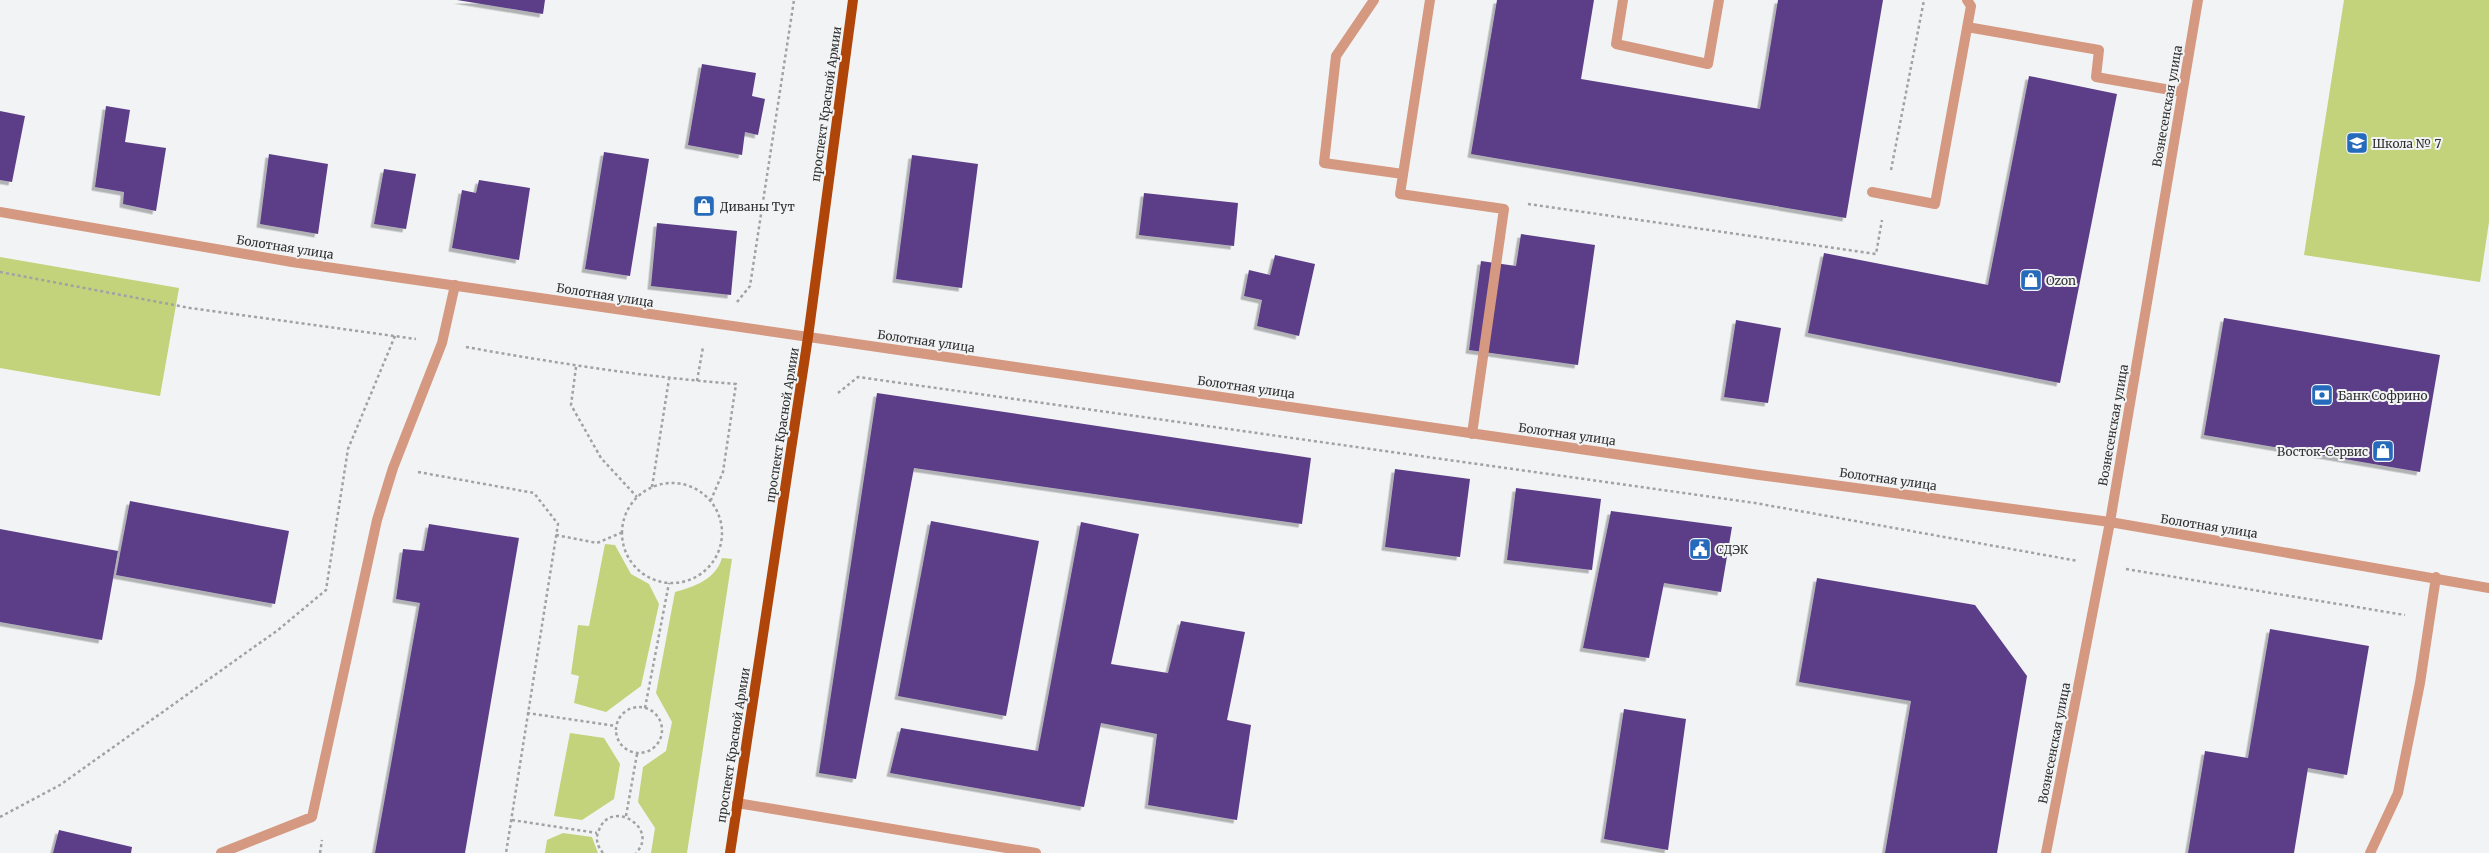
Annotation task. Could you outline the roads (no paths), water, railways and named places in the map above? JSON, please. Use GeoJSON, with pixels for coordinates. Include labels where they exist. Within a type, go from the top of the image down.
{"type":"FeatureCollection","features":[{"type":"Feature","properties":{"kind":"main road","name":"проспект Красной Армии"},"geometry":{"type":"LineString","coordinates":[[730,853],[808,337],[853,0]]}},
{"type":"Feature","properties":{"kind":"street"},"geometry":{"type":"LineString","coordinates":[[1374,0],[1336,56],[1324,163],[1403,174]]}},
{"type":"Feature","properties":{"kind":"street"},"geometry":{"type":"LineString","coordinates":[[1430,0],[1400,194],[1504,210],[1472,434]]}},
{"type":"Feature","properties":{"kind":"street"},"geometry":{"type":"LineString","coordinates":[[1623,0],[1616,44],[1708,64],[1719,0]]}},
{"type":"Feature","properties":{"kind":"street"},"geometry":{"type":"LineString","coordinates":[[1872,192],[1935,204],[1971,6],[1967,0]]}},
{"type":"Feature","properties":{"kind":"street","name":"Вознесенская улица"},"geometry":{"type":"LineString","coordinates":[[2046,853],[2110,522],[2198,0]]}},
{"type":"Feature","properties":{"kind":"street"},"geometry":{"type":"LineString","coordinates":[[1967,27],[2100,50],[2096,77],[2182,92]]}},
{"type":"Feature","properties":{"kind":"street","name":"Болотная улица"},"geometry":{"type":"LineString","coordinates":[[0,212],[292,262],[1472,434],[2110,522],[2436,577],[2489,588]]}},
{"type":"Feature","properties":{"kind":"street"},"geometry":{"type":"LineString","coordinates":[[221,853],[312,817],[377,520],[393,468],[442,343],[455,285]]}},
{"type":"Feature","properties":{"kind":"street"},"geometry":{"type":"LineString","coordinates":[[2370,853],[2398,793],[2420,683],[2436,577]]}},
{"type":"Feature","properties":{"kind":"street"},"geometry":{"type":"LineString","coordinates":[[737,803],[1036,853]]}},
{"type":"Feature","properties":{"kind":"place","name":"Школа № 7"},"geometry":{"type":"Point","coordinates":[2357,143]}},
{"type":"Feature","properties":{"kind":"place","name":"Диваны Тут"},"geometry":{"type":"Point","coordinates":[704,206]}},
{"type":"Feature","properties":{"kind":"place","name":"Ozon"},"geometry":{"type":"Point","coordinates":[2031,280]}},
{"type":"Feature","properties":{"kind":"place","name":"Банк Софрино"},"geometry":{"type":"Point","coordinates":[2322,395]}},
{"type":"Feature","properties":{"kind":"place","name":"Восток-Сервис"},"geometry":{"type":"Point","coordinates":[2383,451]}},
{"type":"Feature","properties":{"kind":"place","name":"СДЭК"},"geometry":{"type":"Point","coordinates":[1700,549]}}]}
